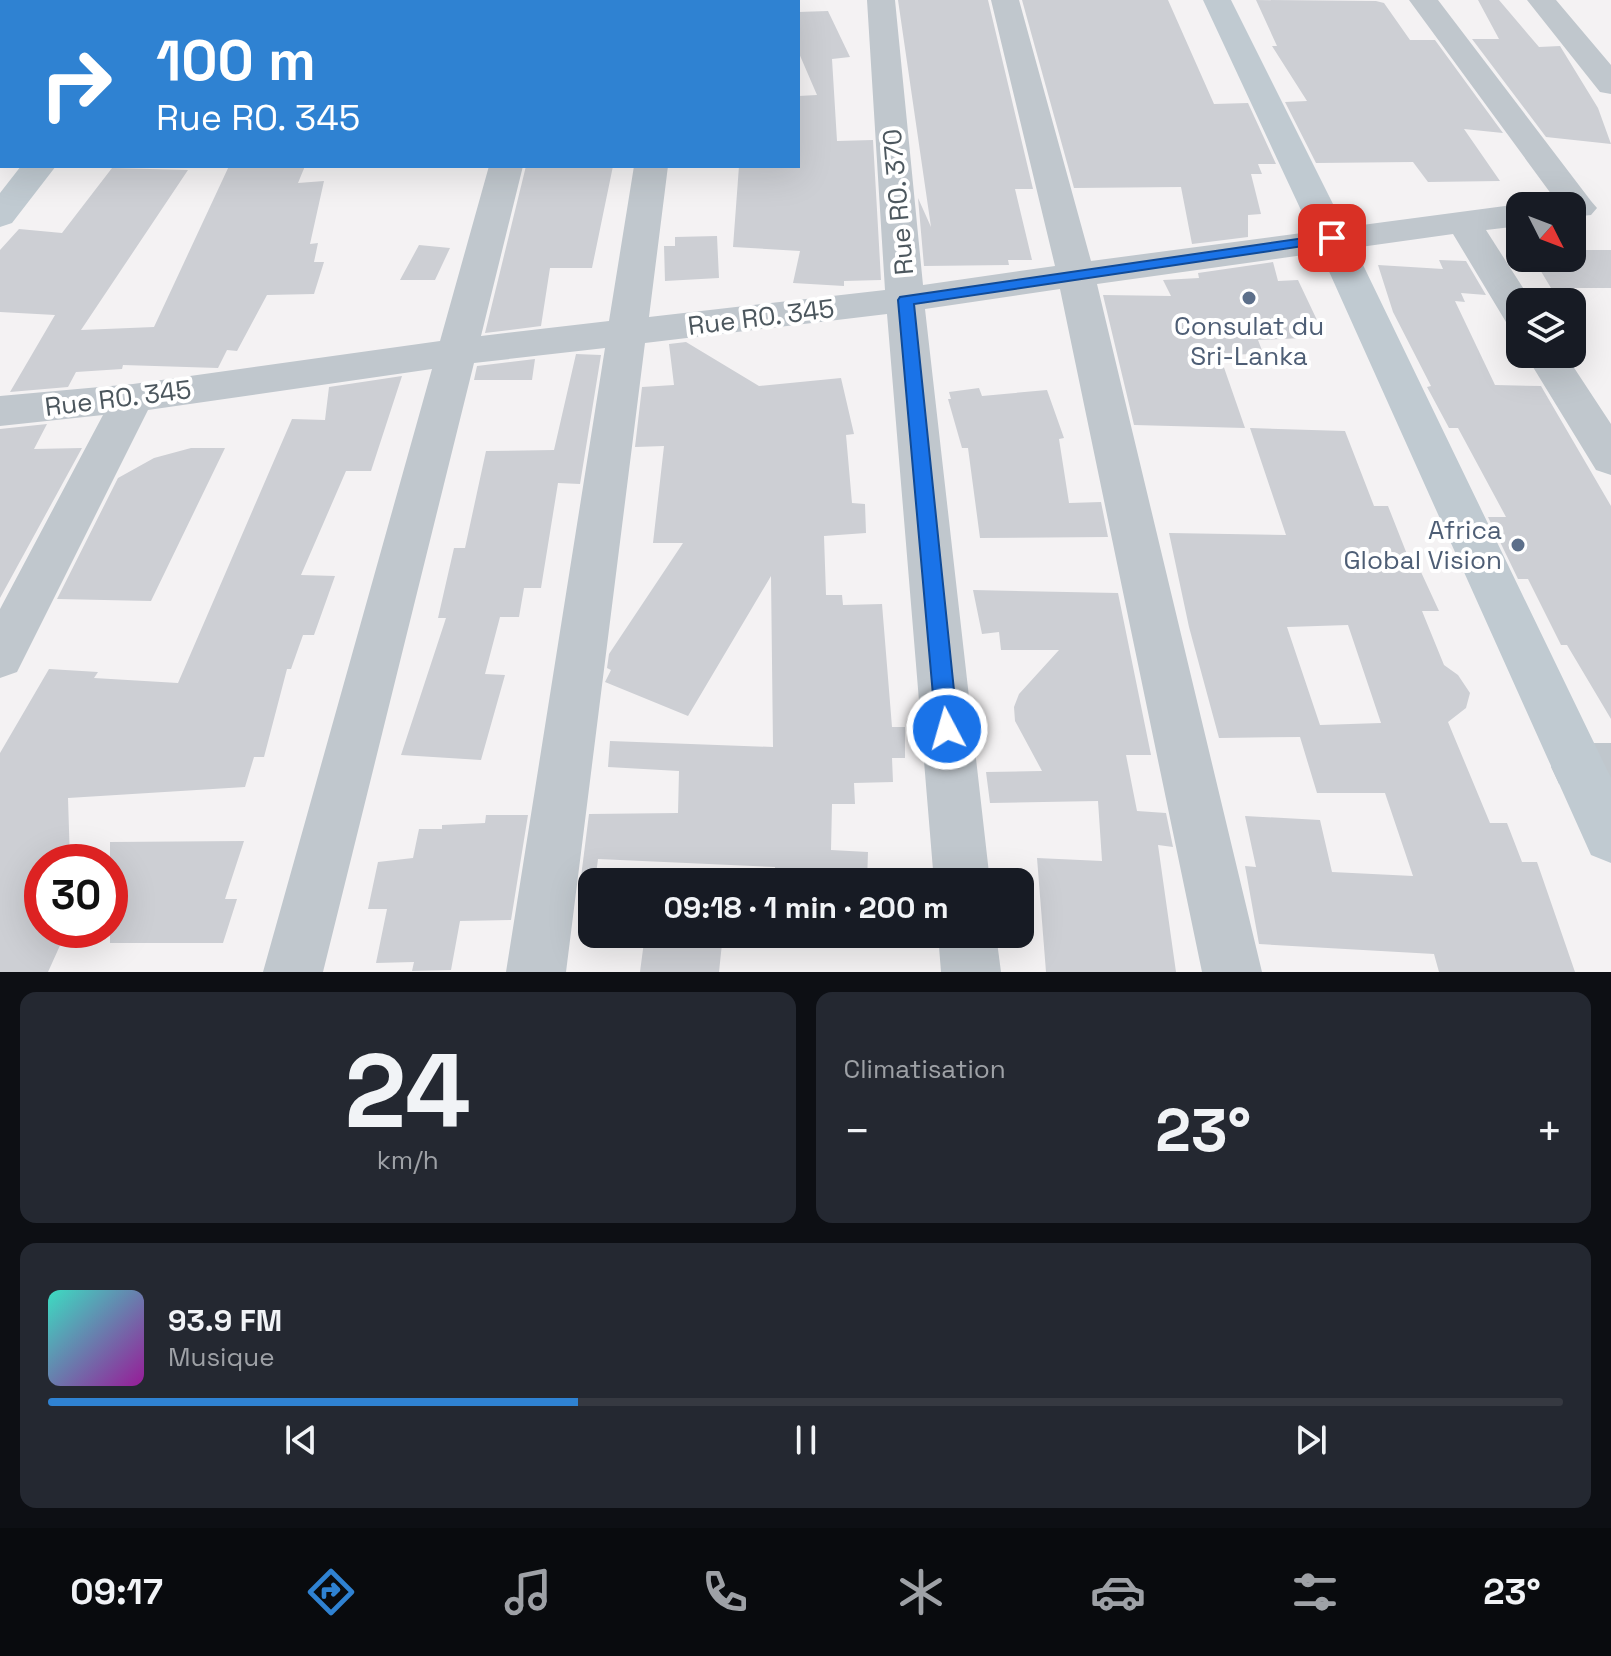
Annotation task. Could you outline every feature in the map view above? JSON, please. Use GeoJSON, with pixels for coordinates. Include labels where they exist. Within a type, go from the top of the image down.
{"type":"FeatureCollection","features":[{"type":"Feature","properties":{"kind":"street","name":"Rue RO. 370"},"geometry":{"type":"LineString","coordinates":[[881,0],[905,300],[961,868]]}},
{"type":"Feature","properties":{"kind":"street"},"geometry":{"type":"LineString","coordinates":[[1005,0],[1076,275],[1232,972]]}},
{"type":"Feature","properties":{"kind":"street"},"geometry":{"type":"LineString","coordinates":[[1217,0],[1595,767],[1611,837]]}},
{"type":"Feature","properties":{"kind":"street"},"geometry":{"type":"LineString","coordinates":[[1423,0],[1587,207]]}},
{"type":"Feature","properties":{"kind":"street"},"geometry":{"type":"LineString","coordinates":[[1541,0],[1611,85]]}},
{"type":"Feature","properties":{"kind":"street"},"geometry":{"type":"LineString","coordinates":[[0,216],[37,168]]}},
{"type":"Feature","properties":{"kind":"street"},"geometry":{"type":"LineString","coordinates":[[293,972],[505,168]]}},
{"type":"Feature","properties":{"kind":"street"},"geometry":{"type":"LineString","coordinates":[[536,972],[651,168]]}},
{"type":"Feature","properties":{"kind":"street","name":"Rue RO. 345"},"geometry":{"type":"LineString","coordinates":[[0,411],[133,398],[455,352],[905,300],[1332,238],[1506,217]]}},
{"type":"Feature","properties":{"kind":"street"},"geometry":{"type":"LineString","coordinates":[[1463,222],[1506,291]]}},
{"type":"Feature","properties":{"kind":"street"},"geometry":{"type":"LineString","coordinates":[[1554,368],[1611,459]]}},
{"type":"Feature","properties":{"kind":"street"},"geometry":{"type":"LineString","coordinates":[[0,657],[133,398]]}},
{"type":"Feature","properties":{"kind":"street"},"geometry":{"type":"LineString","coordinates":[[968,948],[971,972]]}},
{"type":"Feature","properties":{"kind":"building"},"geometry":{"type":"Polygon","coordinates":[[[898,0],[988,0],[1033,189],[1015,189],[1032,260],[1008,260],[1009,265],[924,266],[918,198],[931,227],[898,0]]]}},
{"type":"Feature","properties":{"kind":"building"},"geometry":{"type":"Polygon","coordinates":[[[1022,0],[1168,0],[1214,104],[1248,103],[1276,164],[1258,164],[1262,174],[1251,174],[1261,214],[1248,215],[1248,237],[1192,244],[1181,187],[1074,188],[1022,0]]]}},
{"type":"Feature","properties":{"kind":"building"},"geometry":{"type":"Polygon","coordinates":[[[1256,0],[1376,1],[1384,3],[1410,40],[1435,40],[1503,133],[1464,129],[1500,181],[1428,182],[1413,162],[1316,163],[1285,102],[1307,101],[1272,46],[1277,46],[1256,0]]]}},
{"type":"Feature","properties":{"kind":"building"},"geometry":{"type":"Polygon","coordinates":[[[1478,0],[1499,0],[1539,47],[1560,46],[1598,108],[1611,144],[1546,137],[1472,39],[1499,39],[1478,0]]]}},
{"type":"Feature","properties":{"kind":"building"},"geometry":{"type":"Polygon","coordinates":[[[828,11],[850,57],[832,59],[837,141],[873,140],[881,280],[844,281],[844,286],[793,283],[800,251],[733,247],[739,168],[800,168],[800,96],[817,95],[800,56],[800,12],[828,11]]]}},
{"type":"Feature","properties":{"kind":"building"},"geometry":{"type":"Polygon","coordinates":[[[112,168],[188,170],[81,330],[154,327],[228,168],[304,168],[298,183],[324,181],[310,244],[318,243],[314,262],[324,262],[314,294],[267,295],[237,351],[227,350],[218,368],[123,365],[122,369],[76,372],[68,387],[10,392],[55,315],[0,312],[0,250],[19,229],[62,233],[112,168]]]}},
{"type":"Feature","properties":{"kind":"building"},"geometry":{"type":"Polygon","coordinates":[[[526,168],[613,168],[592,268],[550,268],[541,326],[485,333],[526,168]]]}},
{"type":"Feature","properties":{"kind":"building"},"geometry":{"type":"Polygon","coordinates":[[[717,236],[719,278],[665,281],[664,246],[675,246],[675,237],[717,236]]]}},
{"type":"Feature","properties":{"kind":"building"},"geometry":{"type":"Polygon","coordinates":[[[419,245],[450,248],[435,280],[400,280],[419,245]]]}},
{"type":"Feature","properties":{"kind":"building"},"geometry":{"type":"Polygon","coordinates":[[[1586,250],[1611,250],[1611,288],[1551,288],[1541,272],[1586,272],[1586,250]]]}},
{"type":"Feature","properties":{"kind":"building"},"geometry":{"type":"Polygon","coordinates":[[[1439,260],[1466,261],[1486,295],[1461,293],[1465,302],[1455,301],[1495,385],[1541,386],[1611,506],[1611,719],[1567,645],[1561,645],[1528,579],[1518,579],[1488,517],[1506,517],[1458,428],[1449,428],[1393,312],[1378,265],[1443,269],[1439,260]]]}},
{"type":"Feature","properties":{"kind":"building"},"geometry":{"type":"Polygon","coordinates":[[[1273,262],[1278,281],[1298,280],[1325,337],[1258,340],[1263,353],[1220,356],[1245,428],[1134,425],[1103,295],[1171,296],[1163,280],[1199,278],[1198,273],[1273,262]]]}},
{"type":"Feature","properties":{"kind":"building"},"geometry":{"type":"Polygon","coordinates":[[[686,342],[759,386],[841,378],[854,434],[846,435],[852,503],[865,504],[866,533],[824,536],[826,595],[842,595],[843,605],[882,604],[892,727],[905,727],[905,758],[892,758],[893,782],[854,783],[855,804],[832,804],[831,850],[868,852],[867,868],[775,868],[598,859],[597,868],[582,868],[589,814],[678,813],[679,771],[608,767],[610,741],[773,747],[771,576],[688,716],[605,682],[611,670],[607,668],[609,654],[683,543],[653,543],[664,446],[635,447],[642,387],[674,385],[669,344],[686,342]]]}},
{"type":"Feature","properties":{"kind":"building"},"geometry":{"type":"Polygon","coordinates":[[[576,354],[601,355],[580,484],[558,483],[541,588],[524,588],[519,617],[500,617],[485,674],[505,675],[481,760],[401,755],[446,618],[438,618],[454,548],[465,548],[486,451],[554,450],[576,354]]]}},
{"type":"Feature","properties":{"kind":"building"},"geometry":{"type":"Polygon","coordinates":[[[535,359],[532,380],[474,380],[477,366],[535,359]]]}},
{"type":"Feature","properties":{"kind":"building"},"geometry":{"type":"Polygon","coordinates":[[[402,376],[371,471],[346,471],[301,575],[335,576],[314,635],[303,635],[291,669],[287,669],[264,757],[254,757],[245,787],[68,798],[69,844],[24,844],[24,948],[59,948],[48,972],[0,972],[0,753],[49,669],[98,672],[94,678],[178,683],[292,419],[325,420],[329,387],[402,376]]]}},
{"type":"Feature","properties":{"kind":"building"},"geometry":{"type":"Polygon","coordinates":[[[979,388],[982,396],[1047,390],[1064,438],[1059,439],[1069,503],[1101,502],[1108,537],[980,538],[968,448],[962,448],[948,399],[951,399],[949,392],[979,388]]]}},
{"type":"Feature","properties":{"kind":"building"},"geometry":{"type":"Polygon","coordinates":[[[47,424],[34,449],[82,448],[0,598],[0,429],[47,424]]]}},
{"type":"Feature","properties":{"kind":"building"},"geometry":{"type":"Polygon","coordinates":[[[1250,428],[1345,431],[1374,506],[1388,506],[1414,572],[1421,572],[1439,611],[1422,611],[1444,665],[1458,675],[1470,693],[1466,708],[1448,722],[1490,823],[1507,823],[1522,862],[1537,862],[1575,972],[1439,972],[1434,954],[1259,944],[1245,866],[1256,867],[1245,816],[1320,820],[1332,872],[1413,876],[1385,793],[1317,793],[1300,737],[1219,738],[1189,627],[1169,533],[1286,535],[1250,428]],[[1348,625],[1287,627],[1320,725],[1381,723],[1348,625]]]}},
{"type":"Feature","properties":{"kind":"building"},"geometry":{"type":"Polygon","coordinates":[[[191,448],[225,448],[151,601],[57,599],[118,478],[154,458],[191,448]]]}},
{"type":"Feature","properties":{"kind":"building"},"geometry":{"type":"Polygon","coordinates":[[[973,590],[1118,593],[1151,755],[1126,755],[1137,811],[1166,813],[1173,847],[1158,845],[1176,972],[1046,972],[1037,858],[1102,861],[1098,801],[990,803],[986,772],[1042,771],[1015,721],[1014,707],[1019,694],[1059,650],[1001,650],[999,632],[982,634],[973,590]]]}},
{"type":"Feature","properties":{"kind":"building"},"geometry":{"type":"Polygon","coordinates":[[[486,815],[528,815],[511,920],[460,921],[451,970],[412,971],[414,962],[376,963],[387,909],[368,909],[378,862],[413,858],[419,829],[485,823],[486,815]]]}},
{"type":"Feature","properties":{"kind":"building"},"geometry":{"type":"Polygon","coordinates":[[[244,841],[225,899],[237,899],[223,943],[128,943],[128,844],[110,842],[244,841]]]}},
{"type":"Feature","properties":{"kind":"building"},"geometry":{"type":"Polygon","coordinates":[[[643,948],[722,948],[719,972],[640,972],[643,948]]]}},
{"type":"Feature","properties":{"kind":"place","name":"Consulat du Sri-Lanka"},"geometry":{"type":"Point","coordinates":[1249,298]}},
{"type":"Feature","properties":{"kind":"place","name":"Africa Global Vision"},"geometry":{"type":"Point","coordinates":[1518,545]}},
{"type":"Feature","properties":{"kind":"route"},"geometry":{"type":"LineString","coordinates":[[947,729],[905,300],[1332,238]]}}]}
